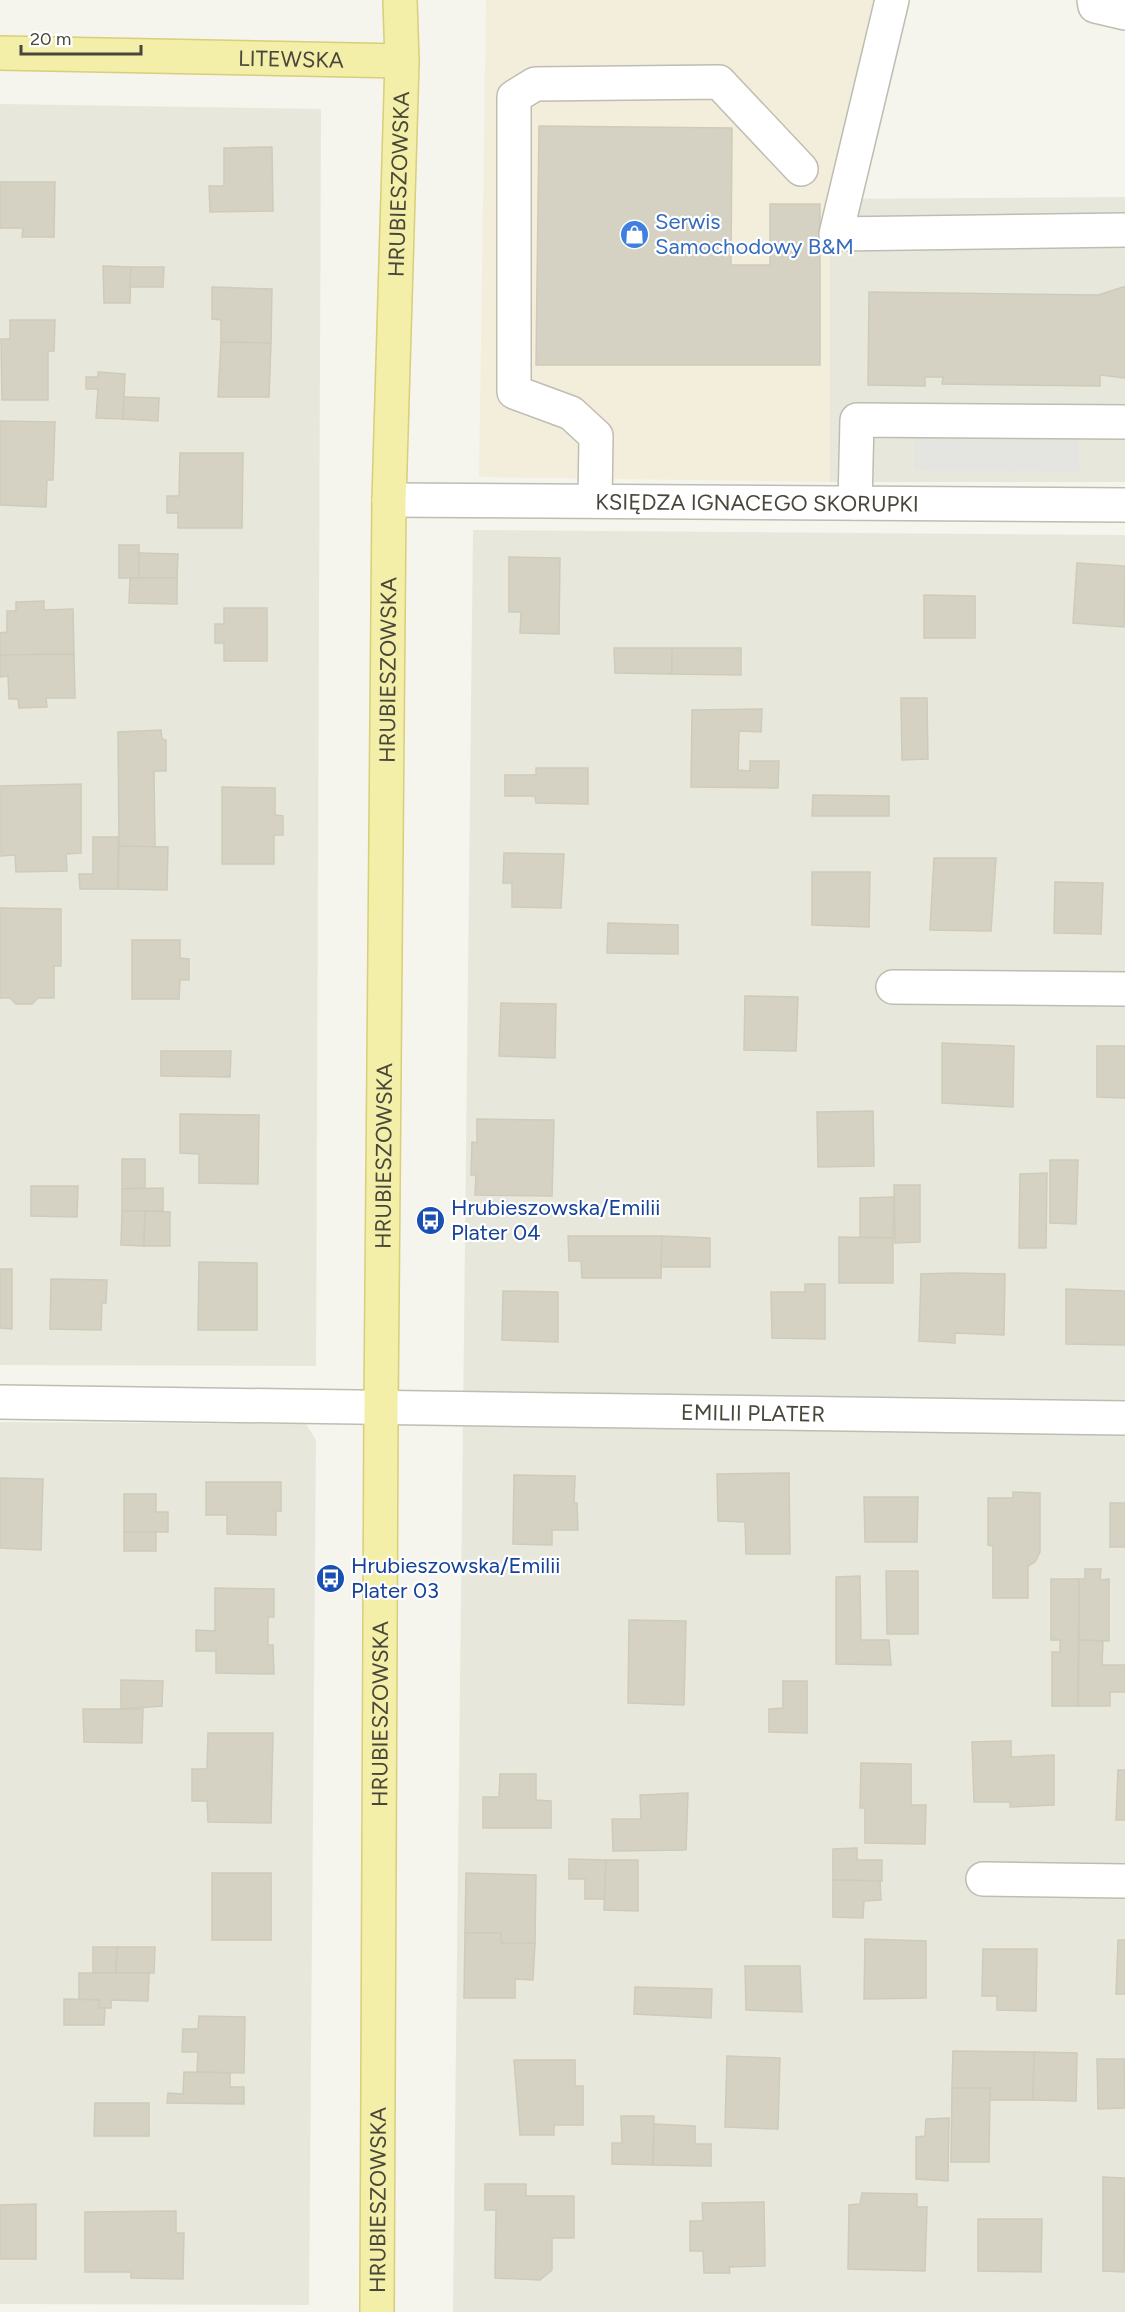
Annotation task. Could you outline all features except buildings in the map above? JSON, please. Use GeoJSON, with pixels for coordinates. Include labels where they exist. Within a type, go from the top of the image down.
{"type":"FeatureCollection","features":[{"type":"Feature","properties":{"kind":"main road","name":"HRUBIESZOWSKA"},"geometry":{"type":"LineString","coordinates":[[377,2312],[381,1406],[389,500],[402,61],[400,0]]}},
{"type":"Feature","properties":{"kind":"main road","name":"LITEWSKA"},"geometry":{"type":"LineString","coordinates":[[0,53],[402,61]]}},
{"type":"Feature","properties":{"kind":"street"},"geometry":{"type":"LineString","coordinates":[[892,0],[836,234],[1125,230]]}},
{"type":"Feature","properties":{"kind":"street"},"geometry":{"type":"LineString","coordinates":[[1094,0],[1095,6],[1125,13]]}},
{"type":"Feature","properties":{"kind":"street"},"geometry":{"type":"LineString","coordinates":[[595,501],[596,436],[571,413],[514,392],[514,97],[535,84],[719,82],[801,169]]}},
{"type":"Feature","properties":{"kind":"street"},"geometry":{"type":"LineString","coordinates":[[855,502],[856,420],[1125,422]]}},
{"type":"Feature","properties":{"kind":"street","name":"KSIĘDZA IGNACEGO SKORUPKI"},"geometry":{"type":"LineString","coordinates":[[389,500],[1125,505]]}},
{"type":"Feature","properties":{"kind":"street"},"geometry":{"type":"LineString","coordinates":[[893,987],[1125,989]]}},
{"type":"Feature","properties":{"kind":"street","name":"EMILII PLATER"},"geometry":{"type":"LineString","coordinates":[[0,1402],[1125,1418]]}},
{"type":"Feature","properties":{"kind":"street"},"geometry":{"type":"LineString","coordinates":[[983,1879],[1125,1881]]}},
{"type":"Feature","properties":{"kind":"shaded area"},"geometry":{"type":"Polygon","coordinates":[[[486,0],[885,0],[834,199],[830,258],[830,482],[479,477],[486,0]]]}},
{"type":"Feature","properties":{"kind":"shaded area"},"geometry":{"type":"Polygon","coordinates":[[[0,104],[321,109],[316,1366],[0,1365],[0,104]]]}},
{"type":"Feature","properties":{"kind":"shaded area"},"geometry":{"type":"Polygon","coordinates":[[[1125,197],[1125,482],[830,482],[830,258],[834,199],[1125,197]]]}},
{"type":"Feature","properties":{"kind":"shaded area"},"geometry":{"type":"Polygon","coordinates":[[[915,438],[1079,439],[1079,471],[914,470],[915,438]]]}},
{"type":"Feature","properties":{"kind":"shaded area"},"geometry":{"type":"Polygon","coordinates":[[[473,530],[1125,535],[1125,2312],[453,2312],[473,530]]]}},
{"type":"Feature","properties":{"kind":"shaded area"},"geometry":{"type":"Polygon","coordinates":[[[0,1422],[306,1424],[316,1440],[309,2305],[0,2304],[0,1422]]]}},
{"type":"Feature","properties":{"kind":"place","name":"Serwis Samochodowy B&M"},"geometry":{"type":"Point","coordinates":[634,234]}},
{"type":"Feature","properties":{"kind":"place","name":"Hrubieszowska/Emilii Plater 04"},"geometry":{"type":"Point","coordinates":[430,1220]}},
{"type":"Feature","properties":{"kind":"place","name":"Hrubieszowska/Emilii Plater 03"},"geometry":{"type":"Point","coordinates":[330,1578]}}]}
